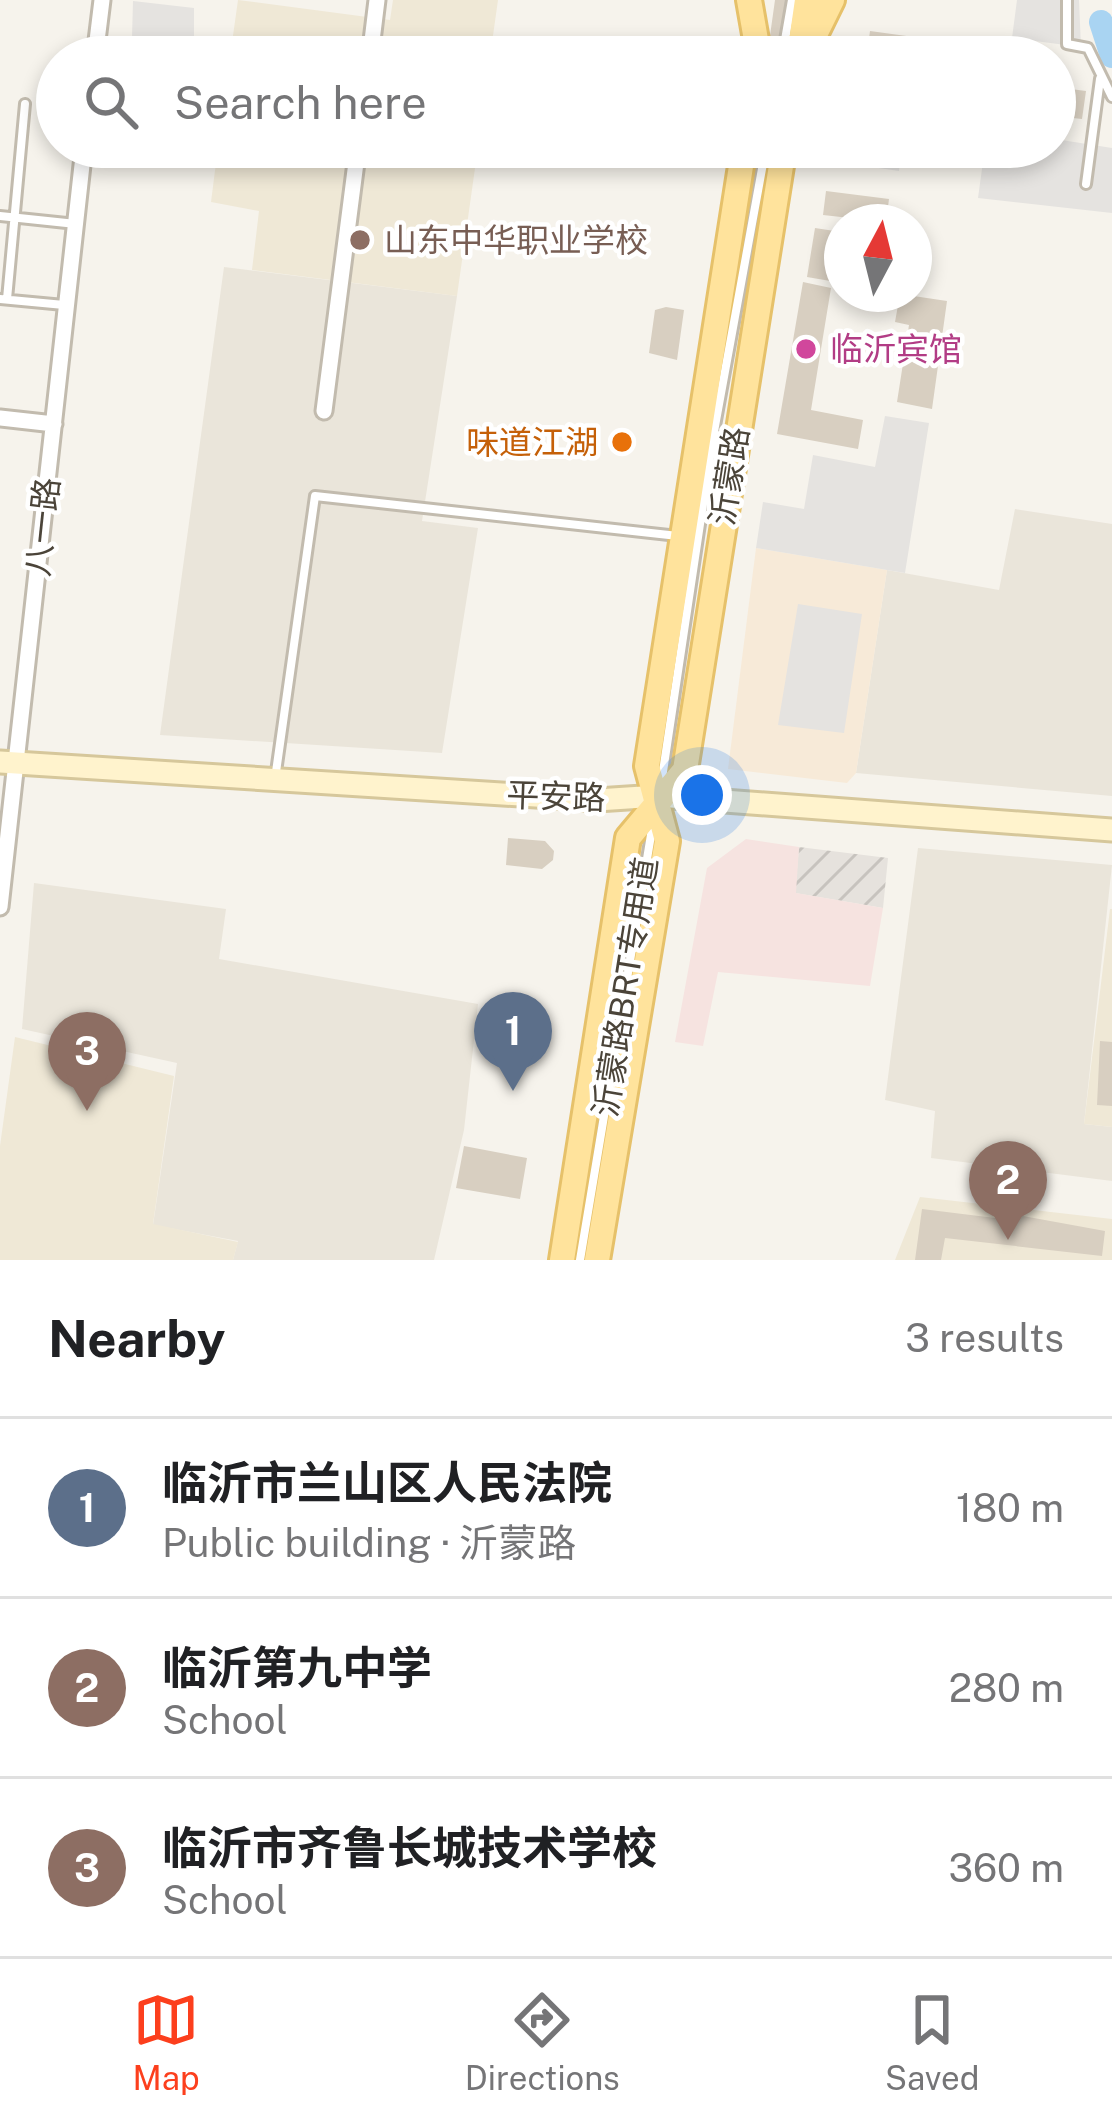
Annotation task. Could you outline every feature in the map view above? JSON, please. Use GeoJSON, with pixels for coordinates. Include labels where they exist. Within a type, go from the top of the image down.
{"type":"FeatureCollection","features":[{"type":"Feature","properties":{"kind":"main road"},"geometry":{"type":"LineString","coordinates":[[749,0],[756,36]]}},
{"type":"Feature","properties":{"kind":"main road"},"geometry":{"type":"LineString","coordinates":[[764,36],[770,0]]}},
{"type":"Feature","properties":{"kind":"main road"},"geometry":{"type":"LineString","coordinates":[[804,36],[808,0]]}},
{"type":"Feature","properties":{"kind":"main road"},"geometry":{"type":"LineString","coordinates":[[813,36],[832,0]]}},
{"type":"Feature","properties":{"kind":"main road","name":"沂蒙路"},"geometry":{"type":"LineString","coordinates":[[597,1260],[667,841],[646,766],[740,168]]}},
{"type":"Feature","properties":{"kind":"main road","name":"沂蒙路"},"geometry":{"type":"LineString","coordinates":[[562,1260],[628,838],[658,796],[685,770],[781,168]]}},
{"type":"Feature","properties":{"kind":"main road","name":"平安路"},"geometry":{"type":"LineString","coordinates":[[8,762],[597,800],[658,796],[1112,830]]}},
{"type":"Feature","properties":{"kind":"street"},"geometry":{"type":"LineString","coordinates":[[98,36],[102,0]]}},
{"type":"Feature","properties":{"kind":"street"},"geometry":{"type":"LineString","coordinates":[[373,36],[377,0]]}},
{"type":"Feature","properties":{"kind":"street","name":"八一路"},"geometry":{"type":"LineString","coordinates":[[0,907],[8,762],[54,424],[82,168]]}},
{"type":"Feature","properties":{"kind":"street"},"geometry":{"type":"LineString","coordinates":[[324,411],[355,168]]}},
{"type":"Feature","properties":{"kind":"street"},"geometry":{"type":"LineString","coordinates":[[0,418],[54,424]]}},
{"type":"Feature","properties":{"kind":"lane"},"geometry":{"type":"LineString","coordinates":[[786,36],[792,0]]}},
{"type":"Feature","properties":{"kind":"lane"},"geometry":{"type":"LineString","coordinates":[[1067,0],[1067,36]]}},
{"type":"Feature","properties":{"kind":"lane"},"geometry":{"type":"LineString","coordinates":[[1076,46],[1088,48],[1112,97]]}},
{"type":"Feature","properties":{"kind":"lane"},"geometry":{"type":"LineString","coordinates":[[1086,184],[1100,76]]}},
{"type":"Feature","properties":{"kind":"lane"},"geometry":{"type":"LineString","coordinates":[[25,104],[4,299],[67,306]]}},
{"type":"Feature","properties":{"kind":"lane","name":"沂蒙路BRT专用道"},"geometry":{"type":"LineString","coordinates":[[580,1260],[713,437],[762,168]]}},
{"type":"Feature","properties":{"kind":"lane"},"geometry":{"type":"LineString","coordinates":[[0,216],[76,224]]}},
{"type":"Feature","properties":{"kind":"lane"},"geometry":{"type":"LineString","coordinates":[[275,780],[315,496],[679,536]]}},
{"type":"Feature","properties":{"kind":"shaded area"},"geometry":{"type":"Polygon","coordinates":[[[238,0],[390,20],[393,0],[498,0],[493,36],[233,36],[238,0]]]}},
{"type":"Feature","properties":{"kind":"shaded area"},"geometry":{"type":"Polygon","coordinates":[[[1017,0],[1079,0],[1081,47],[1076,46],[1076,36],[1012,36],[1017,0]]]}},
{"type":"Feature","properties":{"kind":"shaded area"},"geometry":{"type":"Polygon","coordinates":[[[133,1],[194,8],[194,36],[132,36],[133,1]]]}},
{"type":"Feature","properties":{"kind":"shaded area"},"geometry":{"type":"Polygon","coordinates":[[[1076,142],[1112,148],[1112,213],[978,198],[982,168],[1076,168],[1076,142]]]}},
{"type":"Feature","properties":{"kind":"shaded area","name":"山东中华职业学校"},"geometry":{"type":"Polygon","coordinates":[[[215,168],[475,168],[457,296],[252,270],[259,211],[211,202],[215,168]]]}},
{"type":"Feature","properties":{"kind":"shaded area"},"geometry":{"type":"Polygon","coordinates":[[[224,267],[457,296],[422,521],[478,528],[442,753],[160,735],[224,267]]]}},
{"type":"Feature","properties":{"kind":"shaded area"},"geometry":{"type":"Polygon","coordinates":[[[885,416],[929,423],[905,573],[756,548],[763,502],[804,509],[813,455],[875,467],[885,416]]]}},
{"type":"Feature","properties":{"kind":"shaded area"},"geometry":{"type":"Polygon","coordinates":[[[1015,509],[1112,524],[1112,796],[856,773],[887,570],[999,590],[1015,509]]]}},
{"type":"Feature","properties":{"kind":"shaded area"},"geometry":{"type":"Polygon","coordinates":[[[756,548],[887,570],[856,773],[847,783],[728,769],[756,548]]]}},
{"type":"Feature","properties":{"kind":"shaded area"},"geometry":{"type":"Polygon","coordinates":[[[798,604],[862,614],[844,733],[778,725],[798,604]]]}},
{"type":"Feature","properties":{"kind":"shaded area"},"geometry":{"type":"Polygon","coordinates":[[[746,839],[799,847],[796,893],[883,908],[870,986],[718,972],[703,1046],[675,1042],[707,868],[746,839]]]}},
{"type":"Feature","properties":{"kind":"shaded area"},"geometry":{"type":"Polygon","coordinates":[[[799,847],[888,858],[883,908],[795,893],[799,847]]]}},
{"type":"Feature","properties":{"kind":"shaded area"},"geometry":{"type":"Polygon","coordinates":[[[918,848],[1112,865],[1084,1124],[1112,1127],[1112,1181],[931,1158],[935,1111],[885,1100],[918,848]]]}},
{"type":"Feature","properties":{"kind":"shaded area"},"geometry":{"type":"Polygon","coordinates":[[[34,883],[226,909],[219,959],[478,1004],[464,1130],[434,1260],[233,1260],[238,1241],[153,1225],[177,1063],[22,1029],[34,883]]]}},
{"type":"Feature","properties":{"kind":"shaded area"},"geometry":{"type":"Polygon","coordinates":[[[1112,909],[1112,1127],[1084,1124],[1112,909]]]}},
{"type":"Feature","properties":{"kind":"shaded area"},"geometry":{"type":"Polygon","coordinates":[[[15,1037],[174,1076],[153,1224],[238,1242],[233,1260],[0,1260],[0,1146],[15,1037]]]}},
{"type":"Feature","properties":{"kind":"shaded area"},"geometry":{"type":"Polygon","coordinates":[[[920,1197],[1112,1219],[1112,1260],[895,1260],[920,1197]]]}},
{"type":"Feature","properties":{"kind":"building"},"geometry":{"type":"Polygon","coordinates":[[[775,0],[787,0],[781,36],[770,36],[775,0]]]}},
{"type":"Feature","properties":{"kind":"building"},"geometry":{"type":"Polygon","coordinates":[[[870,31],[906,36],[869,36],[870,31]]]}},
{"type":"Feature","properties":{"kind":"building"},"geometry":{"type":"Polygon","coordinates":[[[1076,90],[1086,91],[1082,119],[1076,118],[1076,90]]]}},
{"type":"Feature","properties":{"kind":"building"},"geometry":{"type":"Polygon","coordinates":[[[826,191],[889,199],[888,204],[824,204],[826,191]]]}},
{"type":"Feature","properties":{"kind":"building"},"geometry":{"type":"Polygon","coordinates":[[[815,228],[824,229],[824,280],[807,277],[815,228]]]}},
{"type":"Feature","properties":{"kind":"building","name":"临沂宾馆"},"geometry":{"type":"Polygon","coordinates":[[[803,282],[824,286],[827,312],[811,410],[863,420],[858,449],[777,434],[803,282]]]}},
{"type":"Feature","properties":{"kind":"building"},"geometry":{"type":"Polygon","coordinates":[[[932,299],[947,301],[932,409],[897,402],[909,325],[895,322],[897,312],[932,312],[932,299]]]}},
{"type":"Feature","properties":{"kind":"building"},"geometry":{"type":"Polygon","coordinates":[[[655,310],[684,310],[677,360],[649,353],[655,310]]]}},
{"type":"Feature","properties":{"kind":"building"},"geometry":{"type":"Polygon","coordinates":[[[508,838],[545,841],[554,851],[553,860],[542,869],[506,865],[508,838]]]}},
{"type":"Feature","properties":{"kind":"building"},"geometry":{"type":"Polygon","coordinates":[[[1100,1041],[1112,1042],[1112,1106],[1097,1105],[1100,1041]]]}},
{"type":"Feature","properties":{"kind":"building"},"geometry":{"type":"Polygon","coordinates":[[[464,1146],[527,1158],[520,1199],[456,1188],[464,1146]]]}},
{"type":"Feature","properties":{"kind":"building"},"geometry":{"type":"Polygon","coordinates":[[[922,1209],[995,1218],[996,1211],[1105,1231],[1102,1256],[945,1238],[941,1260],[915,1260],[922,1209]]]}},
{"type":"Feature","properties":{"kind":"waterway"},"geometry":{"type":"LineString","coordinates":[[1101,22],[1112,56]]}},
{"type":"Feature","properties":{"kind":"place","name":"山东中华职业学校"},"geometry":{"type":"Point","coordinates":[360,240]}},
{"type":"Feature","properties":{"kind":"place","name":"临沂宾馆"},"geometry":{"type":"Point","coordinates":[806,349]}},
{"type":"Feature","properties":{"kind":"place","name":"味道江湖"},"geometry":{"type":"Point","coordinates":[622,442]}},
{"type":"Feature","properties":{"kind":"place","name":"临沂市兰山区人民法院"},"geometry":{"type":"Point","coordinates":[513,1091]}},
{"type":"Feature","properties":{"kind":"place","name":"临沂市齐鲁长城技术学校"},"geometry":{"type":"Point","coordinates":[87,1111]}},
{"type":"Feature","properties":{"kind":"place","name":"临沂第九中学"},"geometry":{"type":"Point","coordinates":[1008,1240]}}]}
